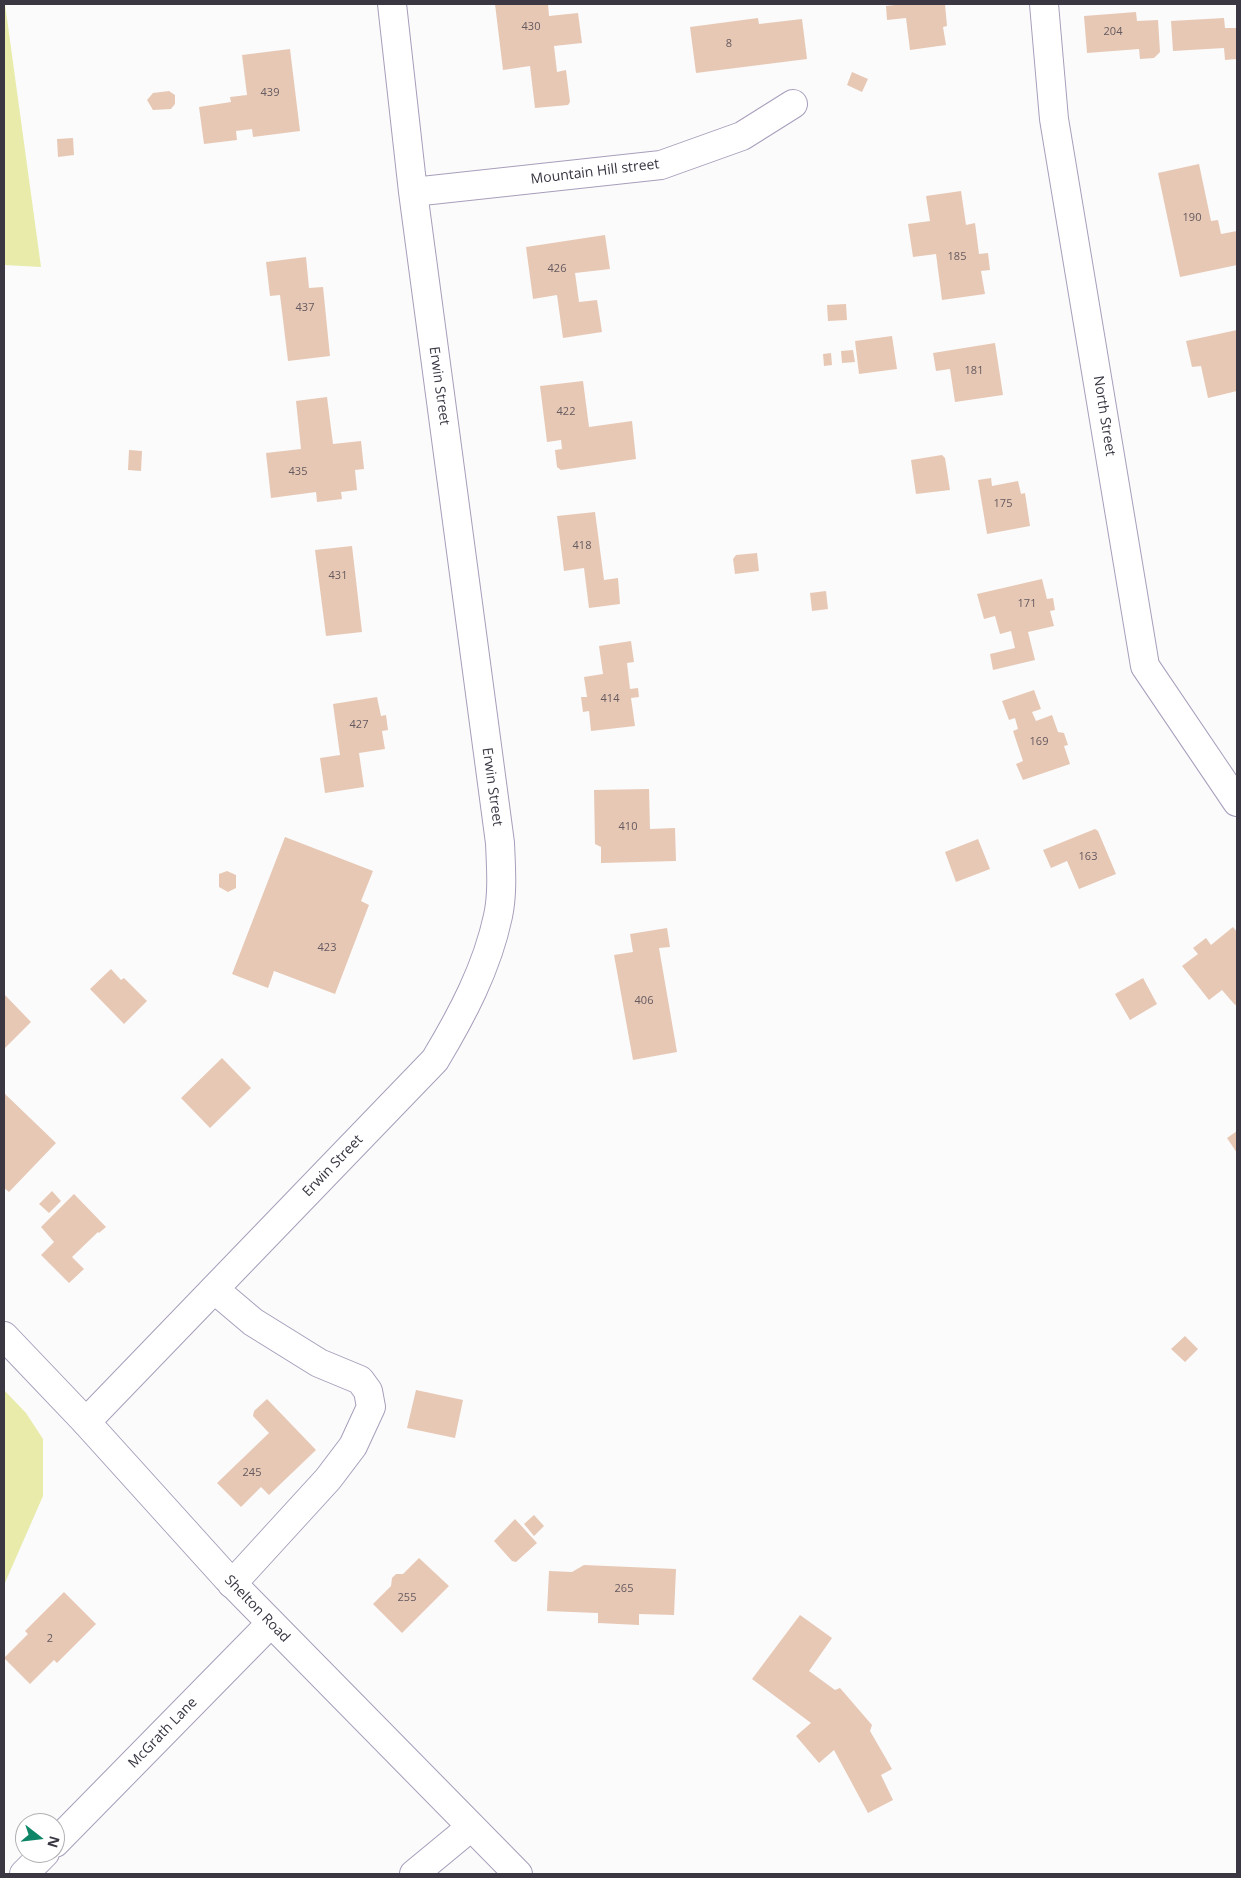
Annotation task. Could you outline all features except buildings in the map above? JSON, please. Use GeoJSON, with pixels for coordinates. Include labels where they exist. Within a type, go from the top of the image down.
{"type":"FeatureCollection","features":[{"type":"Feature","properties":{"kind":"street","name":"Erwin Street"},"geometry":{"type":"LineString","coordinates":[[86,1422],[435,1060],[464,1013],[489,950],[498,915],[501,879],[500,843],[413,192],[392,4]]}},
{"type":"Feature","properties":{"kind":"street","name":"North Street"},"geometry":{"type":"LineString","coordinates":[[1044,4],[1054,119],[1145,666],[1237,802]]}},
{"type":"Feature","properties":{"kind":"street","name":"Mountain Hill street"},"geometry":{"type":"LineString","coordinates":[[413,192],[661,165],[742,136],[793,104]]}},
{"type":"Feature","properties":{"kind":"street"},"geometry":{"type":"LineString","coordinates":[[214,1289],[253,1322],[294,1348],[319,1363],[360,1380],[368,1391],[372,1406],[353,1446],[328,1479],[232,1584]]}},
{"type":"Feature","properties":{"kind":"street","name":"Shelton Road"},"geometry":{"type":"LineString","coordinates":[[4,1336],[86,1422],[232,1584],[518,1874]]}},
{"type":"Feature","properties":{"kind":"street","name":"McGrath Lane"},"geometry":{"type":"LineString","coordinates":[[65,1833],[271,1623]]}},
{"type":"Feature","properties":{"kind":"street"},"geometry":{"type":"LineString","coordinates":[[414,1874],[471,1827]]}},
{"type":"Feature","properties":{"kind":"street"},"geometry":{"type":"LineString","coordinates":[[24,1874],[35,1863]]}},
{"type":"Feature","properties":{"kind":"green space"},"geometry":{"type":"Polygon","coordinates":[[[5,4],[41,267],[4,265],[5,4]]]}},
{"type":"Feature","properties":{"kind":"green space"},"geometry":{"type":"Polygon","coordinates":[[[4,1390],[26,1413],[43,1439],[43,1496],[4,1585],[4,1390]]]}}]}
